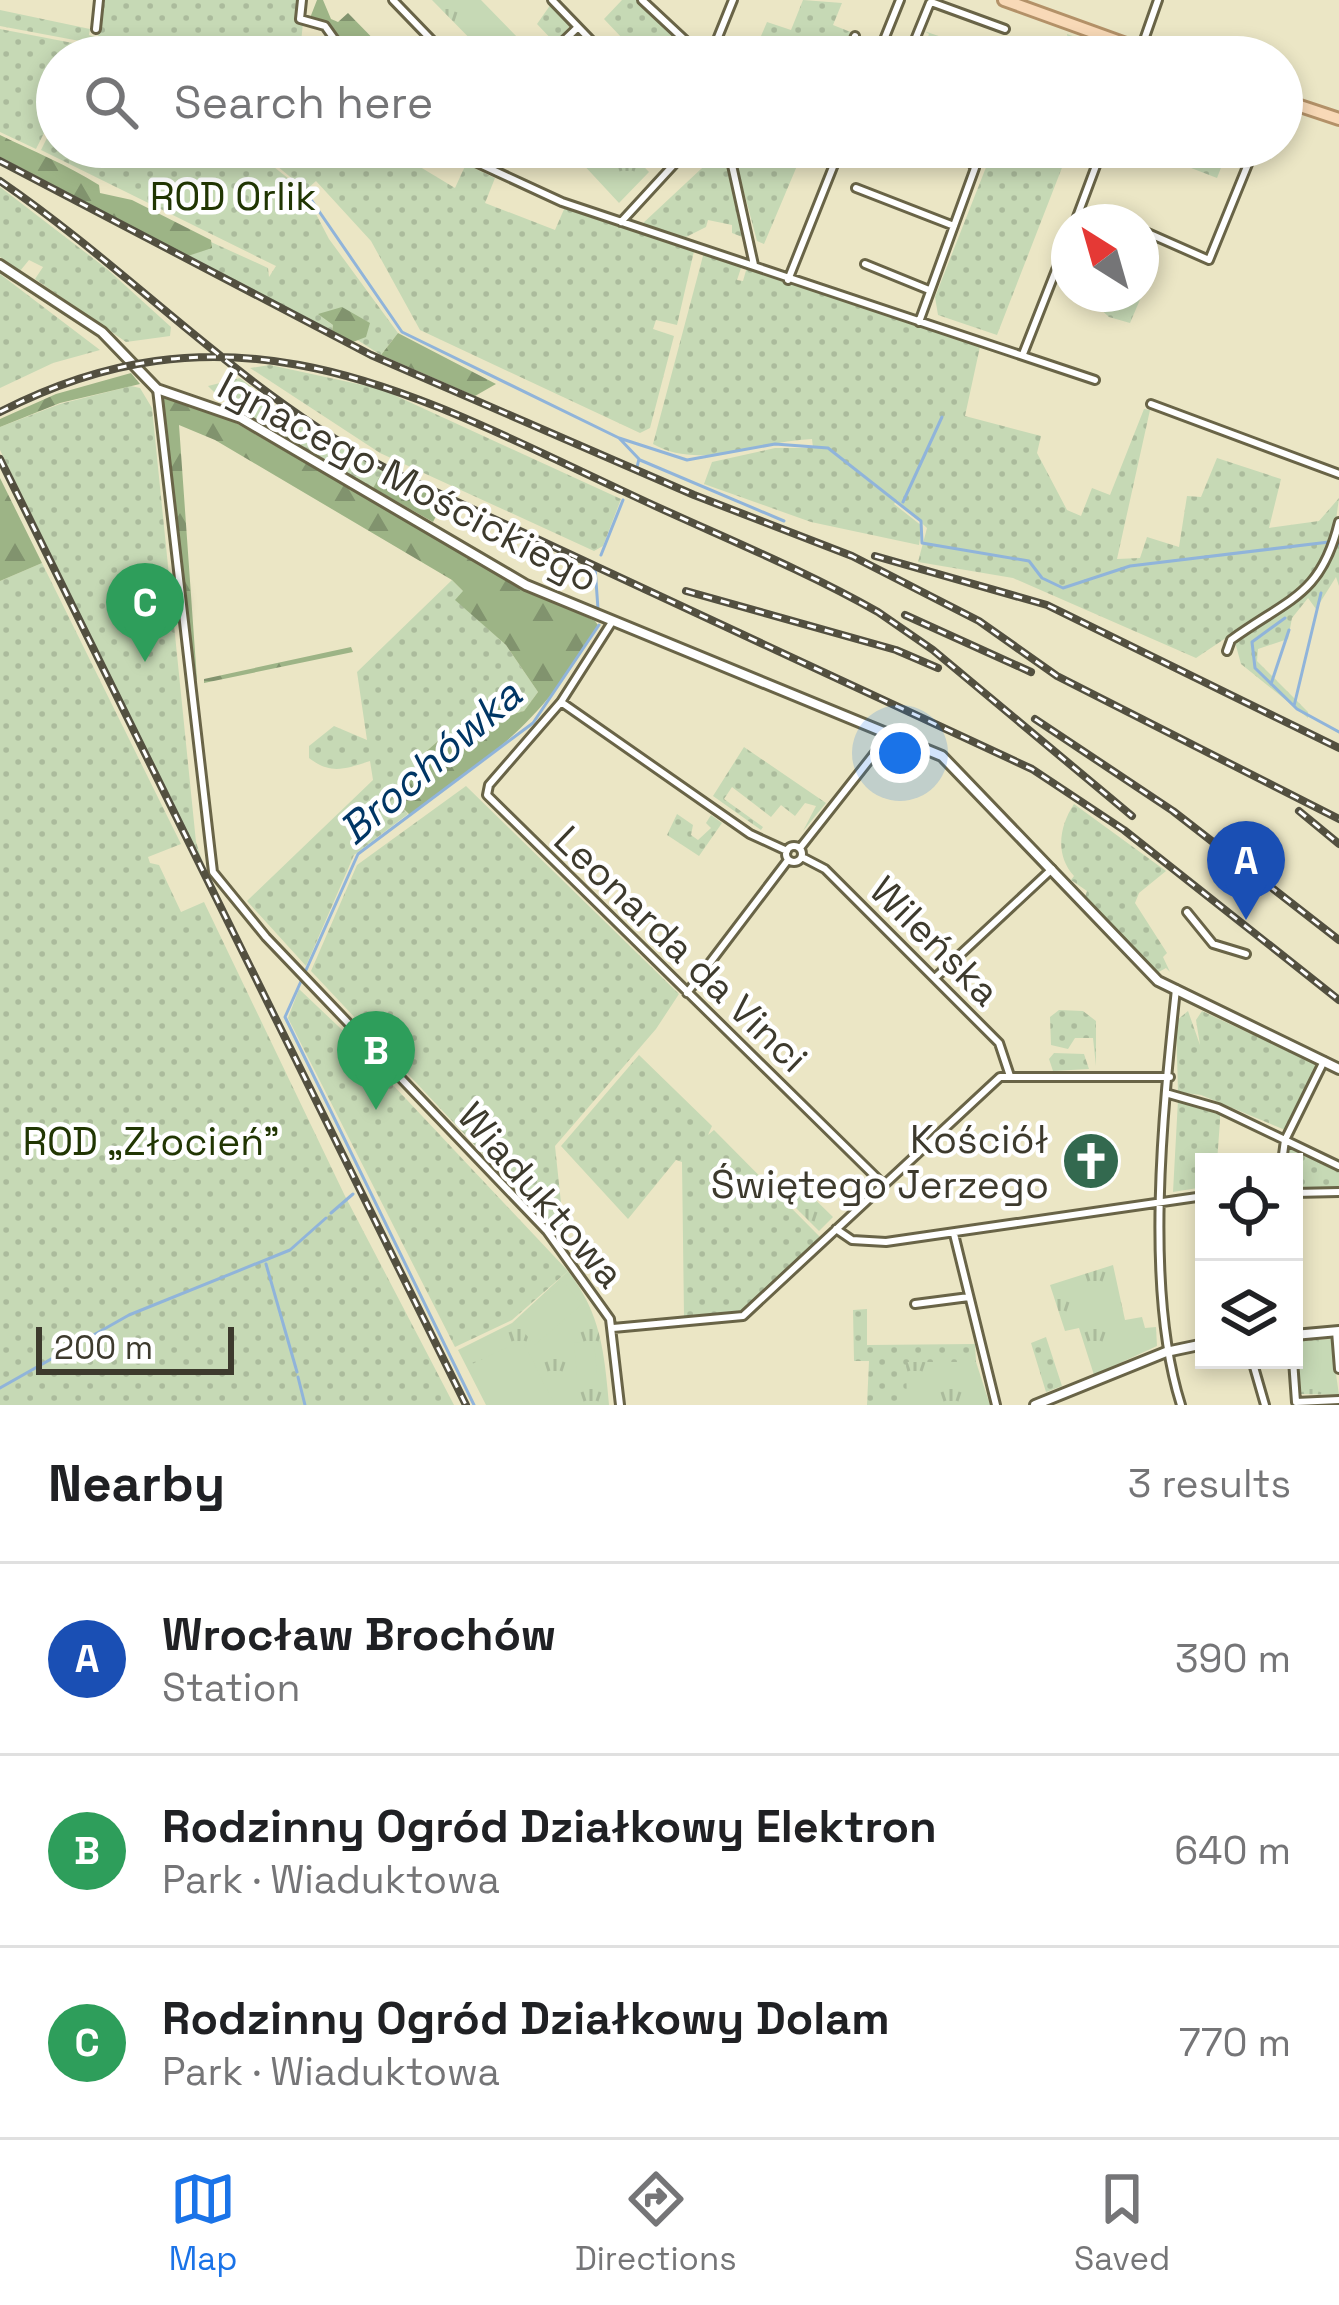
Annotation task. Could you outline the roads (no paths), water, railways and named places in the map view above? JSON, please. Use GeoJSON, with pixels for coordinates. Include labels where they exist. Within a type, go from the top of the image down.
{"type":"FeatureCollection","features":[{"type":"Feature","properties":{"kind":"main road"},"geometry":{"type":"LineString","coordinates":[[1004,0],[1096,36]]}},
{"type":"Feature","properties":{"kind":"main road"},"geometry":{"type":"LineString","coordinates":[[1303,107],[1339,119]]}},
{"type":"Feature","properties":{"kind":"street"},"geometry":{"type":"LineString","coordinates":[[96,28],[99,0]]}},
{"type":"Feature","properties":{"kind":"street"},"geometry":{"type":"LineString","coordinates":[[302,0],[300,19],[328,28],[333,36]]}},
{"type":"Feature","properties":{"kind":"street"},"geometry":{"type":"LineString","coordinates":[[393,0],[428,36]]}},
{"type":"Feature","properties":{"kind":"street"},"geometry":{"type":"LineString","coordinates":[[642,0],[683,36]]}},
{"type":"Feature","properties":{"kind":"street"},"geometry":{"type":"LineString","coordinates":[[717,36],[733,0]]}},
{"type":"Feature","properties":{"kind":"street"},"geometry":{"type":"LineString","coordinates":[[885,36],[900,0]]}},
{"type":"Feature","properties":{"kind":"street"},"geometry":{"type":"LineString","coordinates":[[1145,36],[1158,0]]}},
{"type":"Feature","properties":{"kind":"street"},"geometry":{"type":"LineString","coordinates":[[556,1],[587,36]]}},
{"type":"Feature","properties":{"kind":"street"},"geometry":{"type":"LineString","coordinates":[[917,36],[931,1],[1005,29]]}},
{"type":"Feature","properties":{"kind":"street"},"geometry":{"type":"LineString","coordinates":[[569,36],[578,27]]}},
{"type":"Feature","properties":{"kind":"street"},"geometry":{"type":"LineString","coordinates":[[482,168],[511,183],[788,280],[1095,380]]}},
{"type":"Feature","properties":{"kind":"street"},"geometry":{"type":"LineString","coordinates":[[621,222],[671,168]]}},
{"type":"Feature","properties":{"kind":"street"},"geometry":{"type":"LineString","coordinates":[[733,168],[754,265]]}},
{"type":"Feature","properties":{"kind":"street"},"geometry":{"type":"LineString","coordinates":[[788,280],[833,168]]}},
{"type":"Feature","properties":{"kind":"street"},"geometry":{"type":"LineString","coordinates":[[919,322],[975,168]]}},
{"type":"Feature","properties":{"kind":"street"},"geometry":{"type":"LineString","coordinates":[[1082,204],[1095,168]]}},
{"type":"Feature","properties":{"kind":"street"},"geometry":{"type":"LineString","coordinates":[[1159,238],[1208,260],[1246,168]]}},
{"type":"Feature","properties":{"kind":"street"},"geometry":{"type":"LineString","coordinates":[[856,188],[954,226]]}},
{"type":"Feature","properties":{"kind":"street"},"geometry":{"type":"LineString","coordinates":[[865,264],[929,290]]}},
{"type":"Feature","properties":{"kind":"street","name":"Ignacego Mościckiego"},"geometry":{"type":"LineString","coordinates":[[0,265],[102,332],[157,389],[241,418],[526,585],[942,756],[1143,967],[1176,989],[1339,1069]]}},
{"type":"Feature","properties":{"kind":"street"},"geometry":{"type":"LineString","coordinates":[[1023,354],[1051,283]]}},
{"type":"Feature","properties":{"kind":"street","name":"Wiaduktowa"},"geometry":{"type":"LineString","coordinates":[[157,389],[208,862],[235,902],[302,975],[547,1231],[603,1304],[613,1328],[620,1405]]}},
{"type":"Feature","properties":{"kind":"street"},"geometry":{"type":"LineString","coordinates":[[1151,404],[1339,474]]}},
{"type":"Feature","properties":{"kind":"street"},"geometry":{"type":"LineString","coordinates":[[1227,651],[1231,640],[1316,582],[1332,554],[1339,522]]}},
{"type":"Feature","properties":{"kind":"street"},"geometry":{"type":"LineString","coordinates":[[612,622],[561,702],[750,834],[788,855],[801,853],[890,731]]}},
{"type":"Feature","properties":{"kind":"street","name":"Leonarda da Vinci"},"geometry":{"type":"LineString","coordinates":[[561,702],[489,785],[492,802],[883,1184]]}},
{"type":"Feature","properties":{"kind":"street"},"geometry":{"type":"LineString","coordinates":[[687,993],[788,855],[801,853]]}},
{"type":"Feature","properties":{"kind":"street","name":"Wileńska"},"geometry":{"type":"LineString","coordinates":[[801,853],[825,869],[1005,1049],[1010,1076]]}},
{"type":"Feature","properties":{"kind":"street"},"geometry":{"type":"LineString","coordinates":[[935,979],[1052,868]]}},
{"type":"Feature","properties":{"kind":"street"},"geometry":{"type":"LineString","coordinates":[[1187,912],[1213,944],[1246,954]]}},
{"type":"Feature","properties":{"kind":"street"},"geometry":{"type":"LineString","coordinates":[[1176,989],[1162,1198],[1166,1352],[1181,1405]]}},
{"type":"Feature","properties":{"kind":"street"},"geometry":{"type":"LineString","coordinates":[[1283,1153],[1285,1140],[1324,1061]]}},
{"type":"Feature","properties":{"kind":"street"},"geometry":{"type":"LineString","coordinates":[[613,1328],[743,1316],[994,1080],[1010,1076],[1169,1077]]}},
{"type":"Feature","properties":{"kind":"street"},"geometry":{"type":"LineString","coordinates":[[1169,1094],[1196,1099],[1339,1166]]}},
{"type":"Feature","properties":{"kind":"street"},"geometry":{"type":"LineString","coordinates":[[1303,1193],[1339,1192]]}},
{"type":"Feature","properties":{"kind":"street"},"geometry":{"type":"LineString","coordinates":[[836,1229],[852,1240],[873,1243],[1195,1196]]}},
{"type":"Feature","properties":{"kind":"street"},"geometry":{"type":"LineString","coordinates":[[954,1234],[996,1405]]}},
{"type":"Feature","properties":{"kind":"street"},"geometry":{"type":"LineString","coordinates":[[915,1304],[969,1298]]}},
{"type":"Feature","properties":{"kind":"street"},"geometry":{"type":"LineString","coordinates":[[1303,1334],[1337,1331],[1339,1369]]}},
{"type":"Feature","properties":{"kind":"street"},"geometry":{"type":"LineString","coordinates":[[1035,1405],[1166,1352],[1195,1346]]}},
{"type":"Feature","properties":{"kind":"street"},"geometry":{"type":"LineString","coordinates":[[1255,1369],[1265,1405]]}},
{"type":"Feature","properties":{"kind":"street"},"geometry":{"type":"LineString","coordinates":[[1293,1369],[1295,1402],[1339,1400]]}},
{"type":"Feature","properties":{"kind":"waterway","name":"Brochówka"},"geometry":{"type":"LineString","coordinates":[[303,188],[402,332],[619,438],[639,459],[637,467]]}},
{"type":"Feature","properties":{"kind":"waterway"},"geometry":{"type":"LineString","coordinates":[[903,502],[942,417]]}},
{"type":"Feature","properties":{"kind":"waterway"},"geometry":{"type":"LineString","coordinates":[[619,438],[687,460],[775,444],[828,448],[921,521],[922,543],[1029,561],[1042,578],[1063,588],[1130,566],[1329,542]]}},
{"type":"Feature","properties":{"kind":"waterway"},"geometry":{"type":"LineString","coordinates":[[640,460],[784,521]]}},
{"type":"Feature","properties":{"kind":"waterway","name":"Brochówka"},"geometry":{"type":"LineString","coordinates":[[601,555],[623,500]]}},
{"type":"Feature","properties":{"kind":"waterway","name":"Brochówka"},"geometry":{"type":"LineString","coordinates":[[595,567],[598,609]]}},
{"type":"Feature","properties":{"kind":"waterway"},"geometry":{"type":"LineString","coordinates":[[1294,706],[1321,593]]}},
{"type":"Feature","properties":{"kind":"waterway"},"geometry":{"type":"LineString","coordinates":[[1285,618],[1252,642],[1255,668],[1297,709],[1339,732]]}},
{"type":"Feature","properties":{"kind":"waterway","name":"Brochówka"},"geometry":{"type":"LineString","coordinates":[[474,1405],[285,1017],[358,854],[533,723],[599,625]]}},
{"type":"Feature","properties":{"kind":"waterway"},"geometry":{"type":"LineString","coordinates":[[1271,684],[1289,630]]}},
{"type":"Feature","properties":{"kind":"waterway"},"geometry":{"type":"LineString","coordinates":[[331,1213],[353,1194]]}},
{"type":"Feature","properties":{"kind":"waterway"},"geometry":{"type":"LineString","coordinates":[[0,1388],[129,1315],[290,1250],[326,1218]]}},
{"type":"Feature","properties":{"kind":"waterway"},"geometry":{"type":"LineString","coordinates":[[266,1264],[297,1372]]}},
{"type":"Feature","properties":{"kind":"waterway"},"geometry":{"type":"LineString","coordinates":[[298,1377],[305,1405]]}},
{"type":"Feature","properties":{"kind":"railway"},"geometry":{"type":"LineString","coordinates":[[0,161],[371,355],[694,495],[852,556],[979,621],[1057,676],[1339,819]]}},
{"type":"Feature","properties":{"kind":"railway"},"geometry":{"type":"LineString","coordinates":[[0,181],[241,372],[341,443],[395,473],[1032,769],[1124,830],[1339,1000]]}},
{"type":"Feature","properties":{"kind":"railway"},"geometry":{"type":"LineString","coordinates":[[0,412],[85,377],[166,360],[244,358],[319,369],[394,390],[784,564],[878,612],[933,650],[1132,816]]}},
{"type":"Feature","properties":{"kind":"railway"},"geometry":{"type":"LineString","coordinates":[[0,459],[466,1405]]}},
{"type":"Feature","properties":{"kind":"railway"},"geometry":{"type":"LineString","coordinates":[[875,556],[1047,605],[1339,748]]}},
{"type":"Feature","properties":{"kind":"railway"},"geometry":{"type":"LineString","coordinates":[[686,591],[896,650],[938,668]]}},
{"type":"Feature","properties":{"kind":"railway"},"geometry":{"type":"LineString","coordinates":[[905,615],[1031,672]]}},
{"type":"Feature","properties":{"kind":"railway"},"geometry":{"type":"LineString","coordinates":[[1035,719],[1173,811],[1339,940]]}},
{"type":"Feature","properties":{"kind":"railway"},"geometry":{"type":"LineString","coordinates":[[1299,811],[1339,844]]}},
{"type":"Feature","properties":{"kind":"place","name":"Rodzinny Ogród Działkowy Dolam"},"geometry":{"type":"Point","coordinates":[145,662]}},
{"type":"Feature","properties":{"kind":"place","name":"Wrocław Brochów"},"geometry":{"type":"Point","coordinates":[1246,920]}},
{"type":"Feature","properties":{"kind":"place","name":"Rodzinny Ogród Działkowy Elektron"},"geometry":{"type":"Point","coordinates":[376,1110]}},
{"type":"Feature","properties":{"kind":"place","name":"Kościół Świętego Jerzego"},"geometry":{"type":"Point","coordinates":[1091,1161]}},
{"type":"Feature","properties":{"kind":"park label","name":"ROD Orlik"},"geometry":{"type":"Point","coordinates":[233,196]}},
{"type":"Feature","properties":{"kind":"park label","name":"ROD „Złocień”"},"geometry":{"type":"Point","coordinates":[151,1141]}}]}
